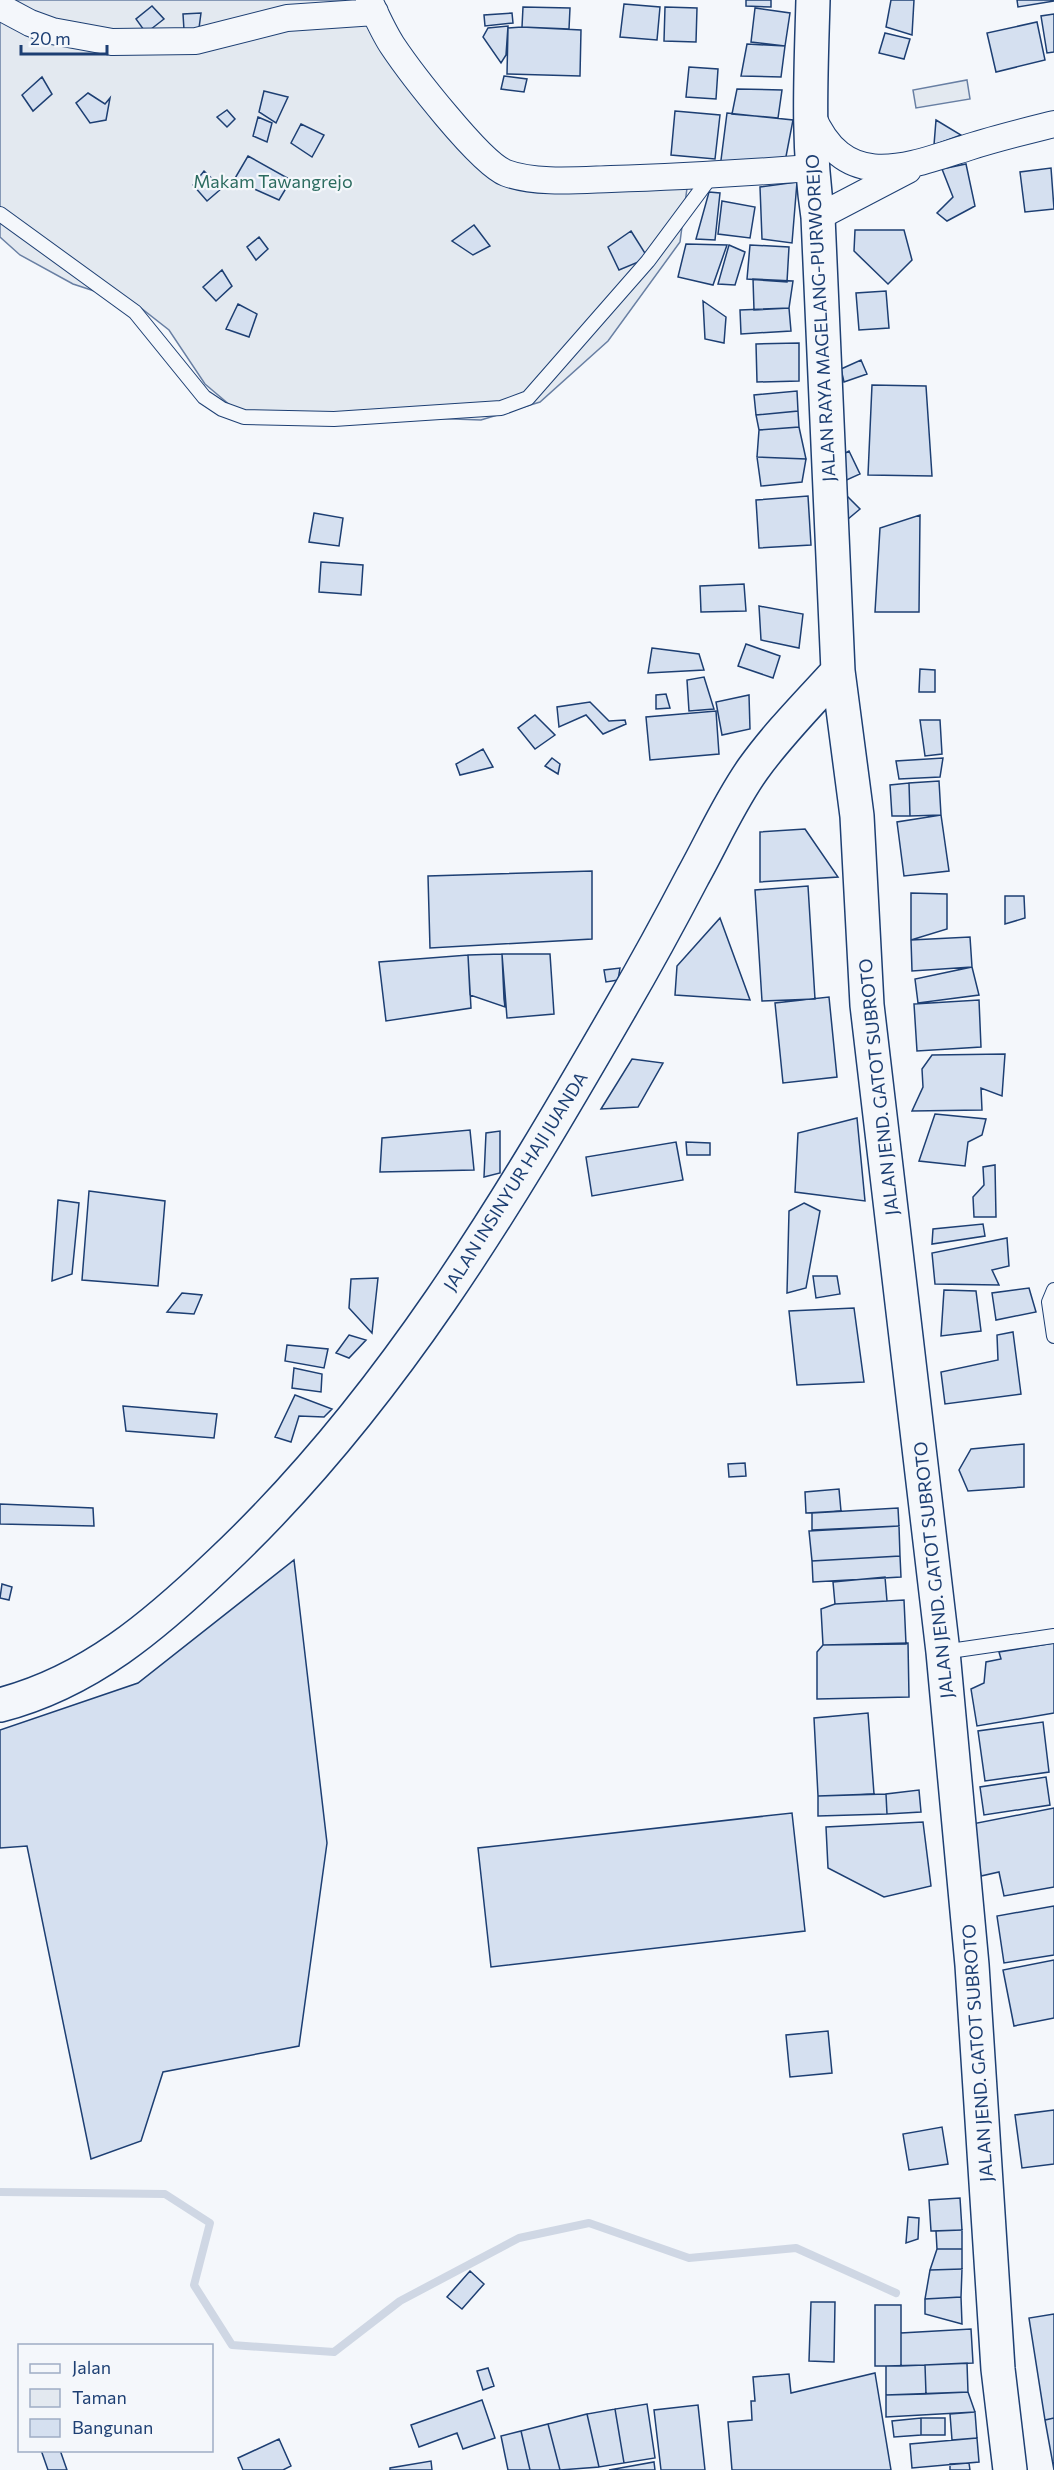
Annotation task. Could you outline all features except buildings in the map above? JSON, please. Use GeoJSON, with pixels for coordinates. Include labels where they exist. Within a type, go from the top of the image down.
{"type":"FeatureCollection","features":[{"type":"Feature","properties":{"kind":"main road","name":"JALAN RAYA MAGELANG-PURWOREJO"},"geometry":{"type":"LineString","coordinates":[[813,0],[809,110],[811,168],[818,217],[838,671]]}},
{"type":"Feature","properties":{"kind":"main road","name":"JALAN JEND. GATOT SUBROTO"},"geometry":{"type":"LineString","coordinates":[[838,671],[857,816],[867,1005],[943,1652],[972,1965],[998,2369],[1010,2470]]}},
{"type":"Feature","properties":{"kind":"main road","name":"JALAN INSINYUR HAJI JUANDA"},"geometry":{"type":"LineString","coordinates":[[0,1706],[76,1676],[110,1657],[149,1628],[270,1514],[370,1399],[435,1310],[494,1222],[622,1004],[723,817],[754,768],[838,671]]}},
{"type":"Feature","properties":{"kind":"street"},"geometry":{"type":"LineString","coordinates":[[0,7],[30,23],[52,31],[112,42],[196,40],[287,18],[372,6],[392,45],[417,79],[475,148],[505,173],[520,178],[577,180],[712,176],[811,168]]}},
{"type":"Feature","properties":{"kind":"street"},"geometry":{"type":"LineString","coordinates":[[809,110],[825,142],[850,160],[882,169],[923,162],[1054,124]]}},
{"type":"Feature","properties":{"kind":"street"},"geometry":{"type":"LineString","coordinates":[[818,217],[923,162]]}},
{"type":"Feature","properties":{"kind":"lane"},"geometry":{"type":"LineString","coordinates":[[0,214],[135,312],[204,397],[222,410],[244,417],[376,417],[501,408],[528,398],[648,261],[712,176]]}},
{"type":"Feature","properties":{"kind":"lane"},"geometry":{"type":"LineString","coordinates":[[1054,1290],[1050,1302],[1054,1336]]}},
{"type":"Feature","properties":{"kind":"lane"},"geometry":{"type":"LineString","coordinates":[[943,1652],[1054,1636]]}},
{"type":"Feature","properties":{"kind":"green space","name":"Makam Tawangrejo"},"geometry":{"type":"Polygon","coordinates":[[[0,0],[378,0],[381,20],[512,185],[687,188],[680,242],[608,341],[540,402],[481,420],[237,411],[205,384],[169,330],[137,305],[73,284],[20,255],[0,237],[0,0]]]}},
{"type":"Feature","properties":{"kind":"green space"},"geometry":{"type":"Polygon","coordinates":[[[967,80],[970,99],[916,108],[913,90],[967,80]]]}},
{"type":"Feature","properties":{"kind":"waterway"},"geometry":{"type":"LineString","coordinates":[[0,2192],[165,2194],[210,2223],[194,2285],[232,2345],[334,2352],[400,2301],[519,2238],[589,2223],[689,2258],[796,2248],[896,2293]]}}]}
